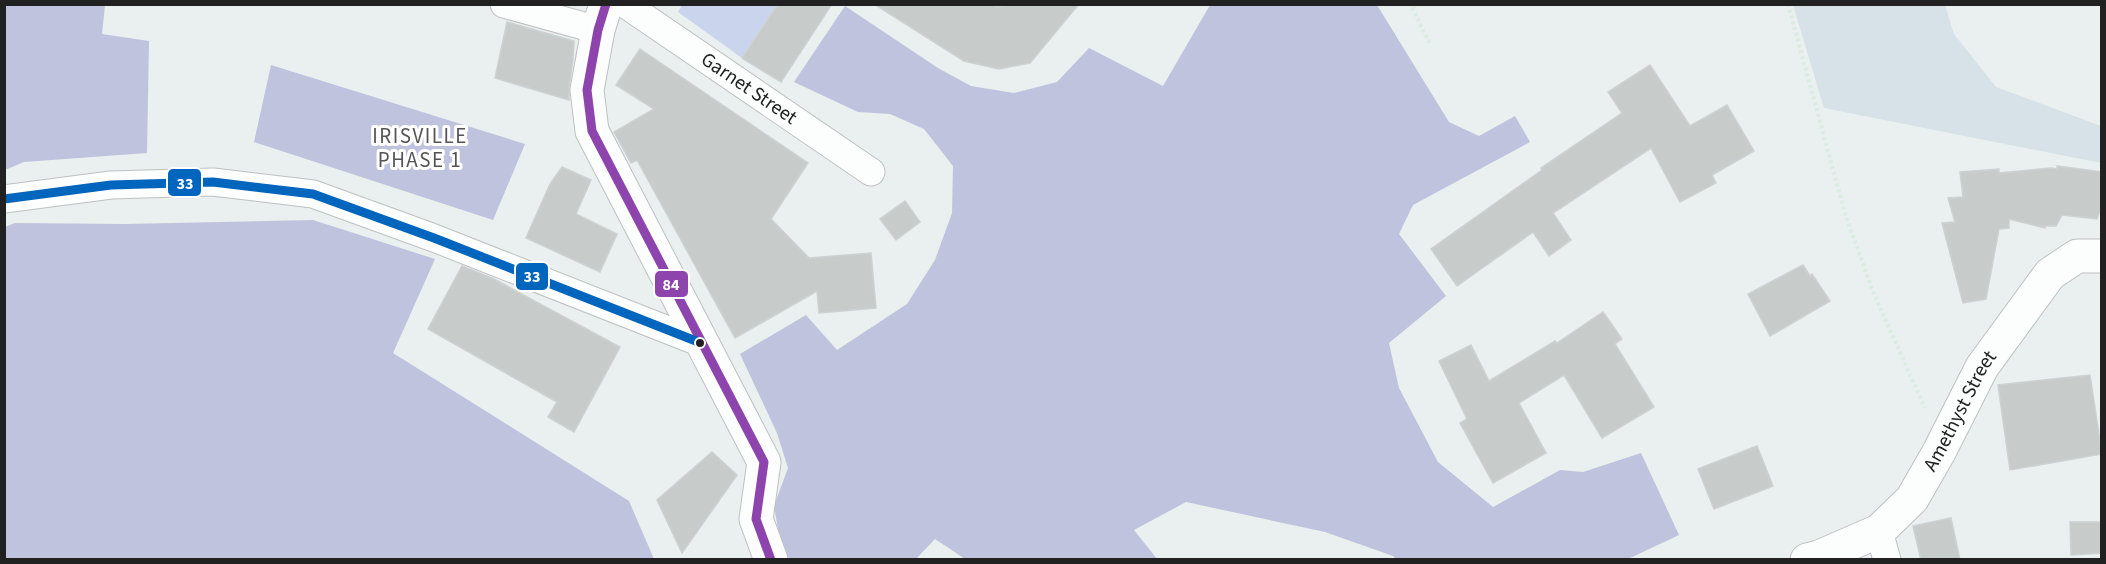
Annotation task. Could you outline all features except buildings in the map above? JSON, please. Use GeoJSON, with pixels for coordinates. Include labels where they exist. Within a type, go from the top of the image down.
{"type":"FeatureCollection","features":[{"type":"Feature","properties":{"kind":"street"},"geometry":{"type":"LineString","coordinates":[[504,4],[602,17],[587,90],[592,131],[700,343],[764,462],[756,519],[771,560]]}},
{"type":"Feature","properties":{"kind":"street","name":"Garnet Street"},"geometry":{"type":"LineString","coordinates":[[626,4],[871,172]]}},
{"type":"Feature","properties":{"kind":"street"},"geometry":{"type":"LineString","coordinates":[[4,199],[111,185],[213,182],[313,194],[434,238],[700,343]]}},
{"type":"Feature","properties":{"kind":"street","name":"Amethyst Street"},"geometry":{"type":"LineString","coordinates":[[1807,560],[1883,545],[1939,452],[1982,367],[2050,274],[2077,255],[2102,256]]}},
{"type":"Feature","properties":{"kind":"path"},"geometry":{"type":"LineString","coordinates":[[1418,4],[1411,6],[1430,44]]}},
{"type":"Feature","properties":{"kind":"path"},"geometry":{"type":"LineString","coordinates":[[1788,4],[1845,214],[1874,294],[1928,415],[1939,452]]}},
{"type":"Feature","properties":{"kind":"shaded area"},"geometry":{"type":"Polygon","coordinates":[[[5,4],[105,5],[102,34],[149,41],[147,153],[24,162],[5,170],[5,4]]]}},
{"type":"Feature","properties":{"kind":"shaded area"},"geometry":{"type":"Polygon","coordinates":[[[682,5],[778,5],[742,58],[678,12],[682,5]]]}},
{"type":"Feature","properties":{"kind":"shaded area"},"geometry":{"type":"Polygon","coordinates":[[[1210,5],[1377,5],[1449,122],[1479,136],[1515,116],[1530,142],[1413,205],[1399,234],[1446,296],[1389,343],[1399,388],[1438,462],[1493,507],[1560,470],[1583,472],[1641,453],[1679,535],[1628,559],[1396,559],[1325,532],[1186,502],[1134,530],[1157,559],[965,559],[935,539],[916,559],[791,559],[782,552],[774,506],[788,468],[777,433],[740,354],[806,315],[837,350],[907,304],[935,260],[952,213],[953,166],[924,129],[890,114],[858,112],[794,82],[845,6],[938,68],[971,86],[1014,93],[1057,82],[1089,48],[1163,86],[1210,5]]]}},
{"type":"Feature","properties":{"kind":"shaded area"},"geometry":{"type":"Polygon","coordinates":[[[1793,5],[1945,5],[1954,34],[1996,87],[2101,126],[2101,163],[1824,108],[1793,5]]]}},
{"type":"Feature","properties":{"kind":"shaded area"},"geometry":{"type":"Polygon","coordinates":[[[271,65],[525,144],[493,220],[254,142],[271,65]]]}},
{"type":"Feature","properties":{"kind":"shaded area"},"geometry":{"type":"Polygon","coordinates":[[[313,220],[435,259],[393,353],[629,501],[654,559],[5,559],[5,227],[15,223],[125,224],[313,220]]]}},
{"type":"Feature","properties":{"kind":"transit line","name":"84"},"geometry":{"type":"LineString","coordinates":[[606,4],[598,30],[587,90],[592,131],[764,462],[756,519],[771,560]]}},
{"type":"Feature","properties":{"kind":"transit line","name":"33"},"geometry":{"type":"LineString","coordinates":[[4,199],[111,185],[213,182],[313,194],[434,238],[701,343]]}},
{"type":"Feature","properties":{"kind":"district","name":"IRISVILLE PHASE 1"},"geometry":{"type":"Point","coordinates":[420,148]}}]}
